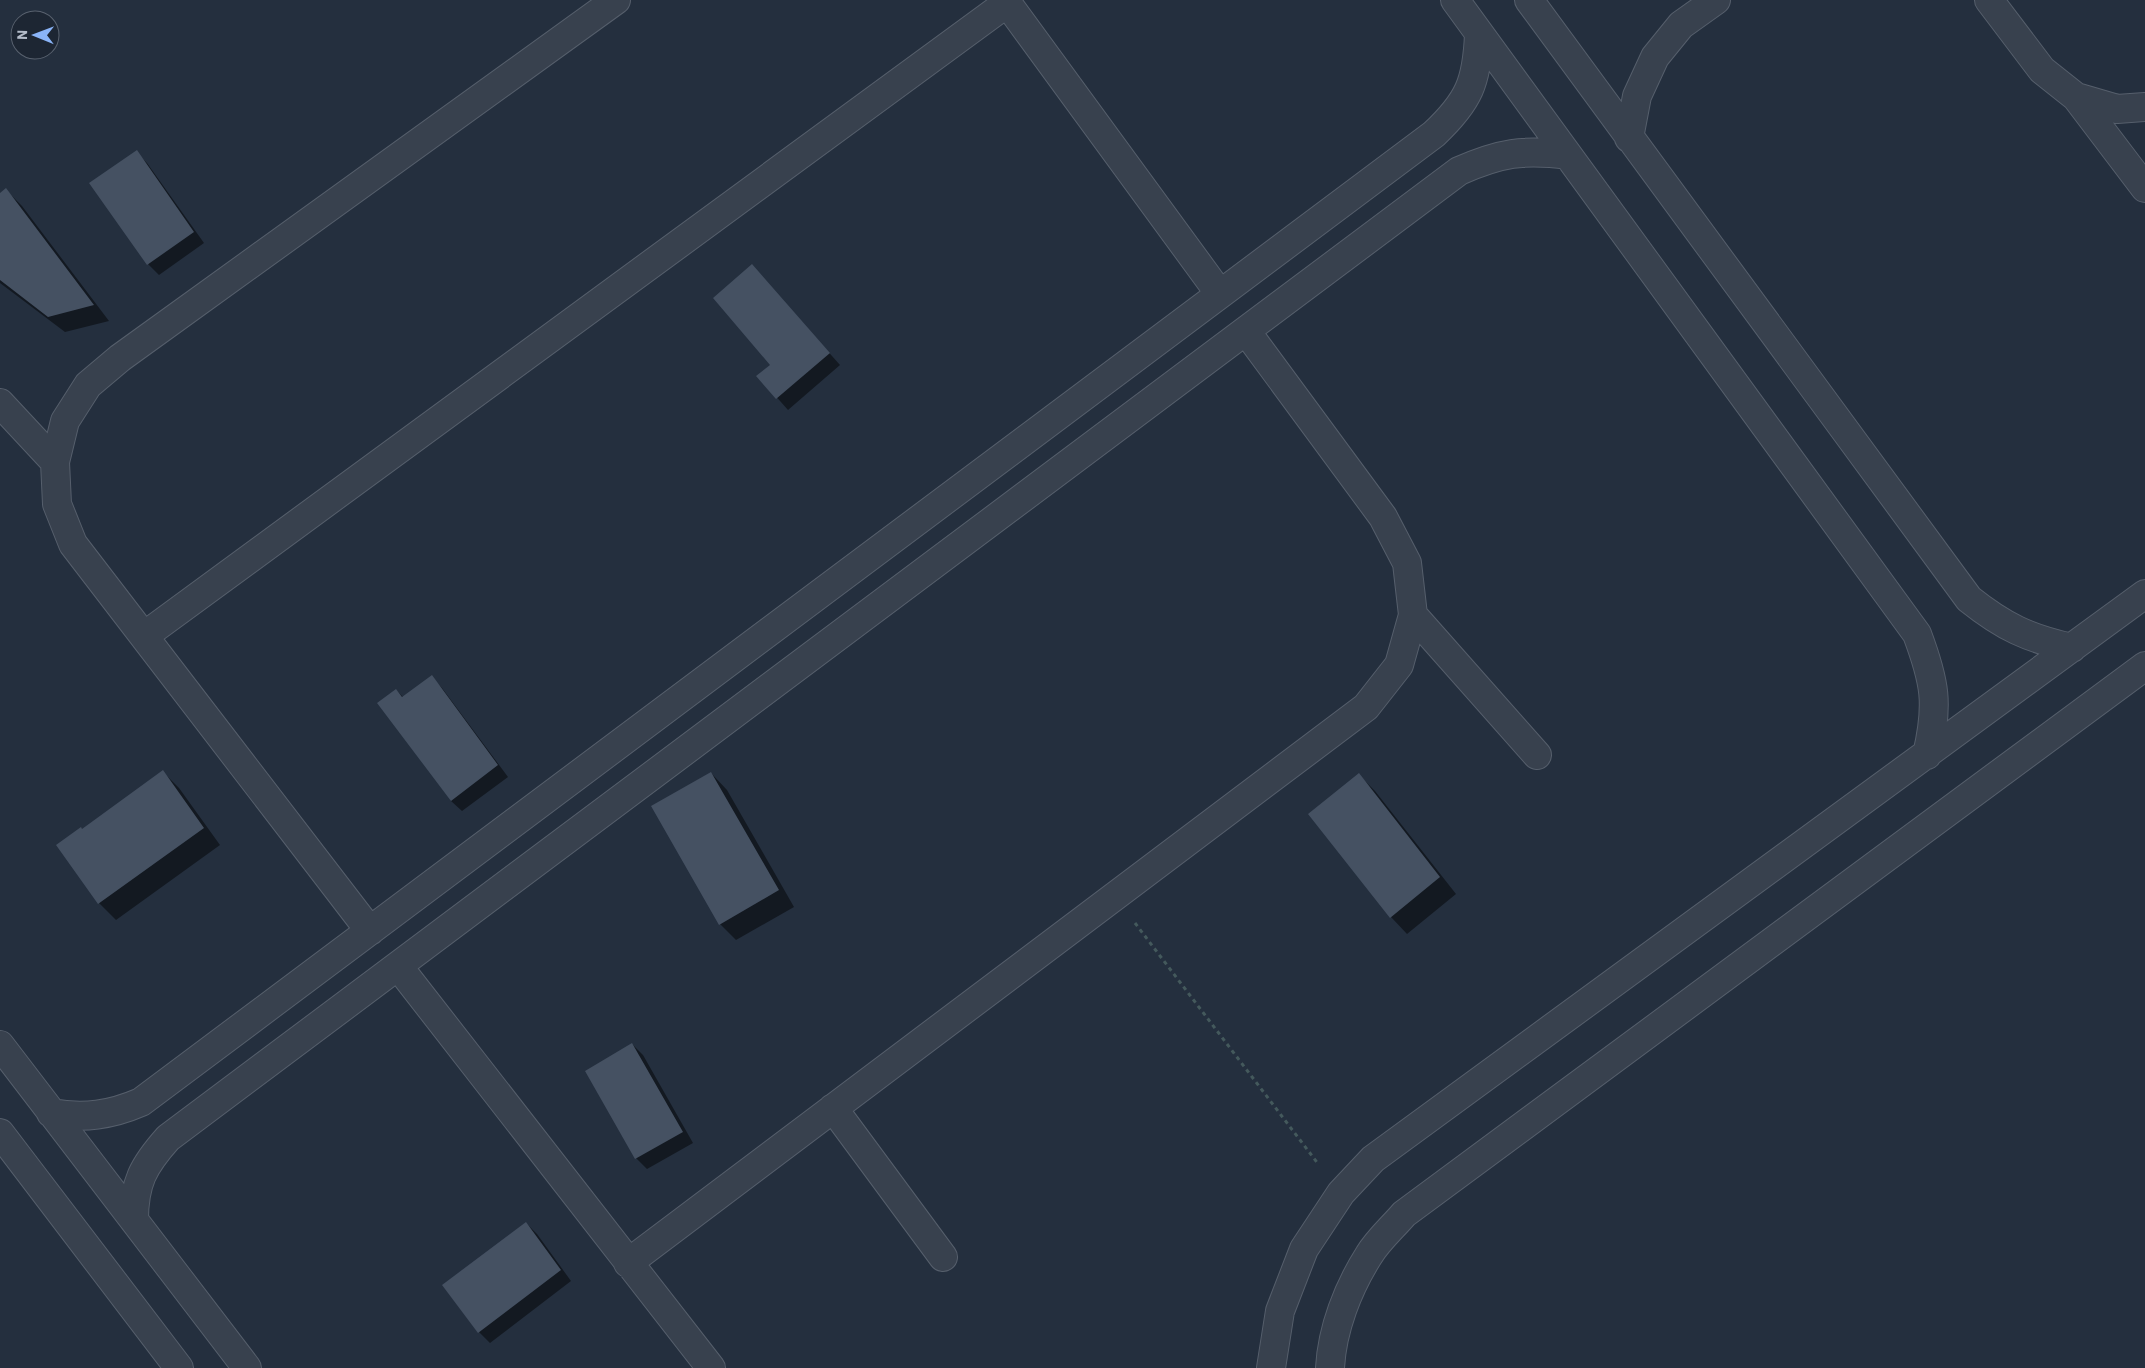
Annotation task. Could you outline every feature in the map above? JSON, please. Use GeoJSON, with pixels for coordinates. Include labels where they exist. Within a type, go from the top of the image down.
{"type":"FeatureCollection","features":[{"type":"Feature","properties":{"kind":"street"},"geometry":{"type":"LineString","coordinates":[[370,930],[73,544],[57,504],[55,462],[65,421],[88,385],[120,358],[616,0]]}},
{"type":"Feature","properties":{"kind":"street"},"geometry":{"type":"LineString","coordinates":[[1455,0],[1917,634],[1928,664],[1935,694],[1934,725],[1927,755]]}},
{"type":"Feature","properties":{"kind":"street"},"geometry":{"type":"LineString","coordinates":[[1529,0],[1969,599],[1992,617],[2016,632],[2044,642],[2072,648]]}},
{"type":"Feature","properties":{"kind":"street"},"geometry":{"type":"LineString","coordinates":[[1629,138],[1637,96],[1654,57],[1681,25],[1716,0]]}},
{"type":"Feature","properties":{"kind":"street"},"geometry":{"type":"LineString","coordinates":[[1989,0],[2042,70],[2076,97],[2145,188]]}},
{"type":"Feature","properties":{"kind":"street"},"geometry":{"type":"LineString","coordinates":[[144,636],[1006,2],[1220,294]]}},
{"type":"Feature","properties":{"kind":"street"},"geometry":{"type":"LineString","coordinates":[[51,1113],[74,1117],[97,1116],[120,1111],[141,1102],[1434,134],[1455,114],[1470,90],[1478,62],[1480,34]]}},
{"type":"Feature","properties":{"kind":"street"},"geometry":{"type":"LineString","coordinates":[[2076,97],[2117,109],[2145,107]]}},
{"type":"Feature","properties":{"kind":"street"},"geometry":{"type":"LineString","coordinates":[[134,1220],[134,1197],[141,1176],[152,1155],[168,1138],[1459,171],[1485,159],[1512,152],[1540,151],[1568,155]]}},
{"type":"Feature","properties":{"kind":"street"},"geometry":{"type":"LineString","coordinates":[[628,1263],[1366,707],[1399,665],[1413,615],[1407,563],[1383,517],[1246,331]]}},
{"type":"Feature","properties":{"kind":"street"},"geometry":{"type":"LineString","coordinates":[[0,403],[55,462]]}},
{"type":"Feature","properties":{"kind":"street"},"geometry":{"type":"LineString","coordinates":[[1271,1368],[1280,1311],[1304,1249],[1341,1193],[1373,1159],[2145,594]]}},
{"type":"Feature","properties":{"kind":"street"},"geometry":{"type":"LineString","coordinates":[[1413,615],[1537,755]]}},
{"type":"Feature","properties":{"kind":"street"},"geometry":{"type":"LineString","coordinates":[[1330,1368],[1331,1352],[1345,1300],[1369,1254],[1404,1214],[2145,666]]}},
{"type":"Feature","properties":{"kind":"street"},"geometry":{"type":"LineString","coordinates":[[398,966],[711,1368]]}},
{"type":"Feature","properties":{"kind":"street"},"geometry":{"type":"LineString","coordinates":[[0,1045],[246,1368]]}},
{"type":"Feature","properties":{"kind":"street"},"geometry":{"type":"LineString","coordinates":[[833,1108],[943,1257]]}},
{"type":"Feature","properties":{"kind":"street"},"geometry":{"type":"LineString","coordinates":[[0,1133],[180,1368]]}},
{"type":"Feature","properties":{"kind":"path"},"geometry":{"type":"LineString","coordinates":[[1115,897],[1341,1193]]}},
{"type":"Feature","properties":{"kind":"building"},"geometry":{"type":"Polygon","coordinates":[[[137,150],[194,232],[147,265],[89,183],[137,150]]]}},
{"type":"Feature","properties":{"kind":"building"},"geometry":{"type":"Polygon","coordinates":[[[6,188],[94,305],[48,317],[0,280],[0,193],[6,188]]]}},
{"type":"Feature","properties":{"kind":"building"},"geometry":{"type":"Polygon","coordinates":[[[752,264],[830,353],[776,399],[756,376],[770,365],[713,298],[752,264]]]}},
{"type":"Feature","properties":{"kind":"building"},"geometry":{"type":"Polygon","coordinates":[[[432,675],[498,765],[451,801],[377,703],[396,689],[402,697],[432,675]]]}},
{"type":"Feature","properties":{"kind":"building"},"geometry":{"type":"Polygon","coordinates":[[[163,770],[204,828],[98,904],[56,845],[81,827],[82,829],[163,770]]]}},
{"type":"Feature","properties":{"kind":"building"},"geometry":{"type":"Polygon","coordinates":[[[711,772],[779,890],[719,925],[651,806],[711,772]]]}},
{"type":"Feature","properties":{"kind":"building"},"geometry":{"type":"Polygon","coordinates":[[[1359,773],[1440,877],[1390,918],[1308,814],[1359,773]]]}},
{"type":"Feature","properties":{"kind":"building"},"geometry":{"type":"Polygon","coordinates":[[[632,1043],[683,1132],[635,1159],[585,1071],[632,1043]]]}},
{"type":"Feature","properties":{"kind":"building"},"geometry":{"type":"Polygon","coordinates":[[[526,1222],[561,1270],[478,1333],[442,1285],[526,1222]]]}}]}
